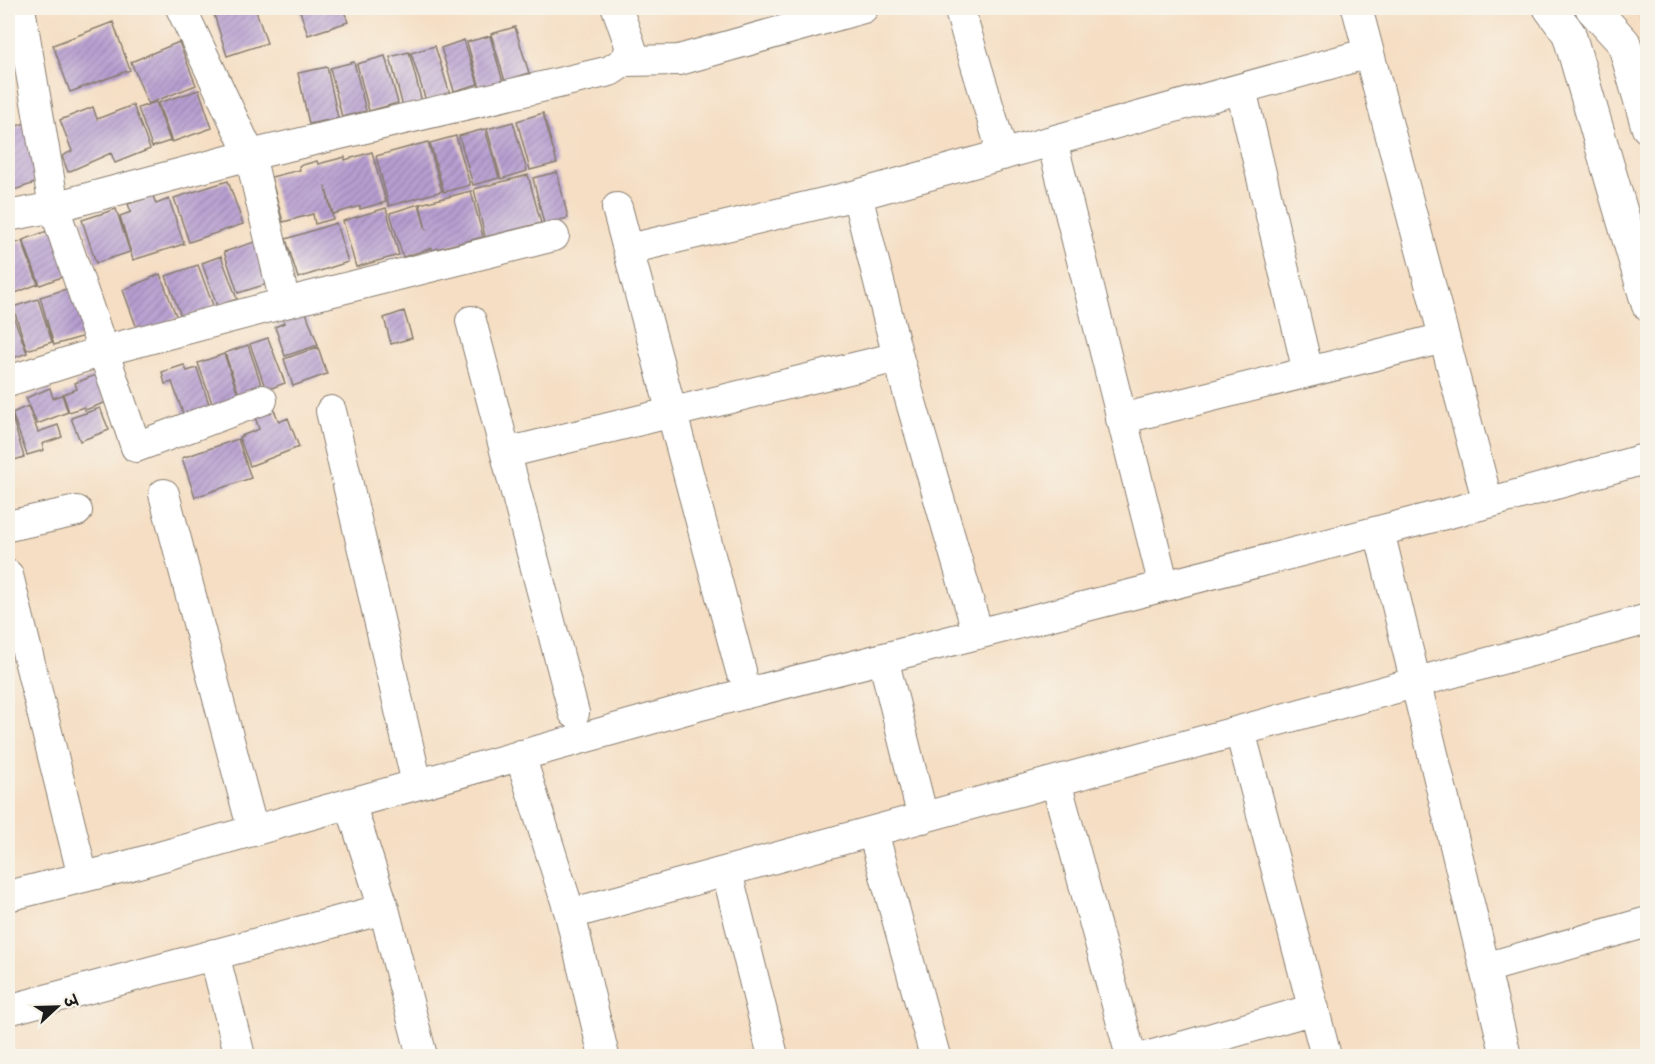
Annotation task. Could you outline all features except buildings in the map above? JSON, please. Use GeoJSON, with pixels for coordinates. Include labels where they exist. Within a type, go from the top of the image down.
{"type":"FeatureCollection","features":[{"type":"Feature","properties":{"kind":"street"},"geometry":{"type":"LineString","coordinates":[[181,8],[249,155],[285,303]]}},
{"type":"Feature","properties":{"kind":"street"},"geometry":{"type":"LineString","coordinates":[[617,8],[631,48],[625,61]]}},
{"type":"Feature","properties":{"kind":"street"},"geometry":{"type":"LineString","coordinates":[[8,216],[54,207],[249,155],[610,70],[625,61],[679,60],[863,8]]}},
{"type":"Feature","properties":{"kind":"street"},"geometry":{"type":"LineString","coordinates":[[959,8],[1003,154]]}},
{"type":"Feature","properties":{"kind":"street"},"geometry":{"type":"LineString","coordinates":[[1357,8],[1488,503]]}},
{"type":"Feature","properties":{"kind":"street"},"geometry":{"type":"LineString","coordinates":[[1550,8],[1569,34],[1647,304]]}},
{"type":"Feature","properties":{"kind":"street"},"geometry":{"type":"LineString","coordinates":[[1592,8],[1624,43],[1647,127]]}},
{"type":"Feature","properties":{"kind":"street"},"geometry":{"type":"LineString","coordinates":[[20,10],[54,207],[136,447],[262,400]]}},
{"type":"Feature","properties":{"kind":"street"},"geometry":{"type":"LineString","coordinates":[[629,249],[857,195],[1369,53]]}},
{"type":"Feature","properties":{"kind":"street"},"geometry":{"type":"LineString","coordinates":[[1240,88],[1308,372]]}},
{"type":"Feature","properties":{"kind":"street"},"geometry":{"type":"LineString","coordinates":[[1052,141],[1164,586]]}},
{"type":"Feature","properties":{"kind":"street"},"geometry":{"type":"LineString","coordinates":[[857,195],[898,357],[978,634]]}},
{"type":"Feature","properties":{"kind":"street"},"geometry":{"type":"LineString","coordinates":[[617,207],[741,671]]}},
{"type":"Feature","properties":{"kind":"street"},"geometry":{"type":"LineString","coordinates":[[8,381],[103,351],[554,236]]}},
{"type":"Feature","properties":{"kind":"street"},"geometry":{"type":"LineString","coordinates":[[471,321],[574,713]]}},
{"type":"Feature","properties":{"kind":"street"},"geometry":{"type":"LineString","coordinates":[[1121,420],[1444,338]]}},
{"type":"Feature","properties":{"kind":"street"},"geometry":{"type":"LineString","coordinates":[[506,453],[898,357]]}},
{"type":"Feature","properties":{"kind":"street"},"geometry":{"type":"LineString","coordinates":[[330,411],[417,784]]}},
{"type":"Feature","properties":{"kind":"street"},"geometry":{"type":"LineString","coordinates":[[8,896],[253,831],[697,706],[1488,503],[1647,458]]}},
{"type":"Feature","properties":{"kind":"street"},"geometry":{"type":"LineString","coordinates":[[164,494],[253,831]]}},
{"type":"Feature","properties":{"kind":"street"},"geometry":{"type":"LineString","coordinates":[[8,526],[77,511]]}},
{"type":"Feature","properties":{"kind":"street"},"geometry":{"type":"LineString","coordinates":[[1379,531],[1506,1056]]}},
{"type":"Feature","properties":{"kind":"street"},"geometry":{"type":"LineString","coordinates":[[8,575],[83,877]]}},
{"type":"Feature","properties":{"kind":"street"},"geometry":{"type":"LineString","coordinates":[[570,914],[1647,619]]}},
{"type":"Feature","properties":{"kind":"street"},"geometry":{"type":"LineString","coordinates":[[883,658],[923,818]]}},
{"type":"Feature","properties":{"kind":"street"},"geometry":{"type":"LineString","coordinates":[[1240,731],[1326,1056]]}},
{"type":"Feature","properties":{"kind":"street"},"geometry":{"type":"LineString","coordinates":[[520,755],[570,914],[604,1056]]}},
{"type":"Feature","properties":{"kind":"street"},"geometry":{"type":"LineString","coordinates":[[1056,782],[1131,1056]]}},
{"type":"Feature","properties":{"kind":"street"},"geometry":{"type":"LineString","coordinates":[[350,803],[384,909],[422,1056]]}},
{"type":"Feature","properties":{"kind":"street"},"geometry":{"type":"LineString","coordinates":[[873,832],[935,1056]]}},
{"type":"Feature","properties":{"kind":"street"},"geometry":{"type":"LineString","coordinates":[[727,872],[773,1056]]}},
{"type":"Feature","properties":{"kind":"street"},"geometry":{"type":"LineString","coordinates":[[8,1010],[384,909]]}},
{"type":"Feature","properties":{"kind":"street"},"geometry":{"type":"LineString","coordinates":[[1485,968],[1647,922]]}},
{"type":"Feature","properties":{"kind":"street"},"geometry":{"type":"LineString","coordinates":[[214,954],[240,1056]]}},
{"type":"Feature","properties":{"kind":"street"},"geometry":{"type":"LineString","coordinates":[[1150,1056],[1314,1009]]}}]}
